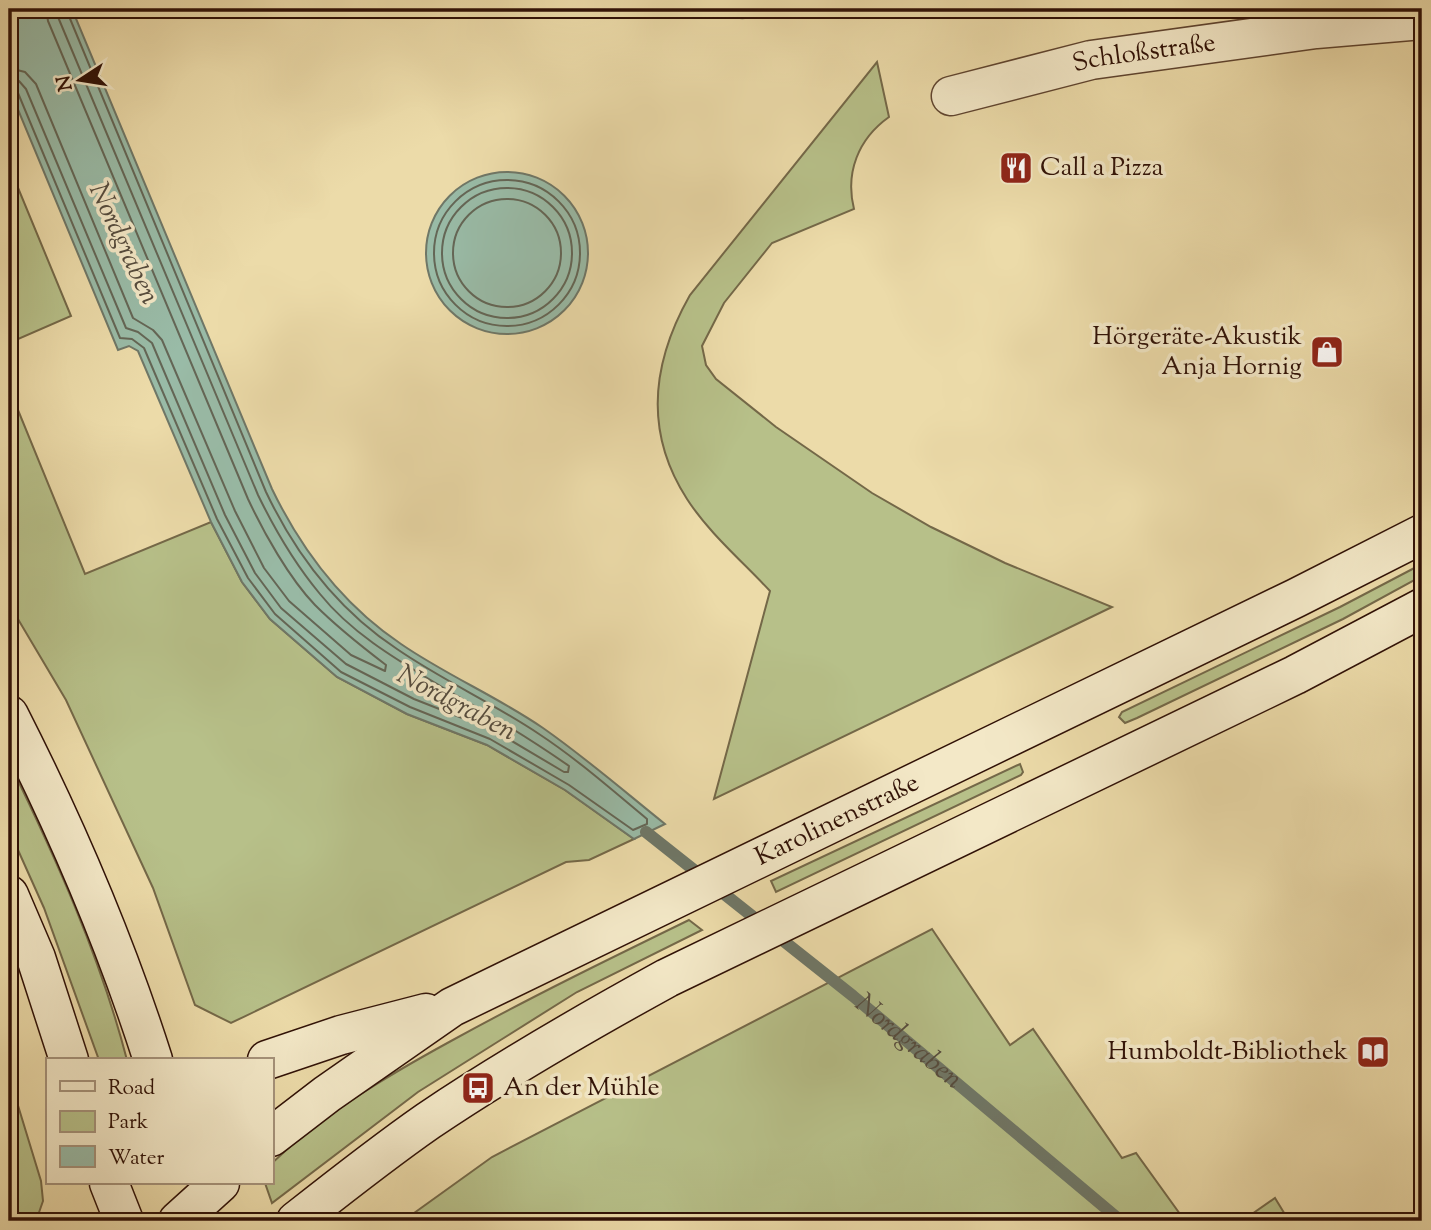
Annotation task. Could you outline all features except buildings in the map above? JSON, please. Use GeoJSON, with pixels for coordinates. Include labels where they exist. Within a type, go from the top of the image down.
{"type":"FeatureCollection","features":[{"type":"Feature","properties":{"kind":"main road","name":"Schloßstraße"},"geometry":{"type":"LineString","coordinates":[[951,96],[1091,60],[1316,29],[1422,20]]}},
{"type":"Feature","properties":{"kind":"main road","name":"Karolinenstraße"},"geometry":{"type":"LineString","coordinates":[[273,1135],[327,1094],[452,1007],[1297,598],[1422,534]]}},
{"type":"Feature","properties":{"kind":"main road"},"geometry":{"type":"LineString","coordinates":[[296,1221],[363,1168],[478,1088],[565,1034],[667,978],[1295,675],[1422,608]]}},
{"type":"Feature","properties":{"kind":"main road"},"geometry":{"type":"LineString","coordinates":[[9,715],[83,871],[158,1055]]}},
{"type":"Feature","properties":{"kind":"main road"},"geometry":{"type":"LineString","coordinates":[[9,895],[36,958],[68,1058]]}},
{"type":"Feature","properties":{"kind":"main road"},"geometry":{"type":"LineString","coordinates":[[273,1058],[341,1035],[452,1007]]}},
{"type":"Feature","properties":{"kind":"main road"},"geometry":{"type":"LineString","coordinates":[[109,1184],[124,1221]]}},
{"type":"Feature","properties":{"kind":"green space"},"geometry":{"type":"Polygon","coordinates":[[[877,62],[889,117],[869,136],[856,158],[851,183],[854,209],[772,243],[724,303],[702,346],[706,365],[716,379],[776,427],[872,493],[931,527],[1005,563],[1112,607],[714,799],[770,591],[705,524],[673,473],[659,422],[661,371],[667,346],[690,295],[877,62]]]}},
{"type":"Feature","properties":{"kind":"green space"},"geometry":{"type":"Polygon","coordinates":[[[9,166],[71,316],[9,343],[9,166]]]}},
{"type":"Feature","properties":{"kind":"green space"},"geometry":{"type":"Polygon","coordinates":[[[9,388],[85,574],[211,522],[242,582],[270,619],[337,677],[407,714],[487,745],[565,790],[634,839],[589,860],[566,862],[231,1023],[195,1005],[153,888],[66,700],[9,604],[9,388]]]}},
{"type":"Feature","properties":{"kind":"green space"},"geometry":{"type":"Polygon","coordinates":[[[1422,564],[1422,576],[1343,619],[1137,718],[1125,723],[1119,717],[1122,712],[1340,607],[1422,564]]]}},
{"type":"Feature","properties":{"kind":"green space"},"geometry":{"type":"Polygon","coordinates":[[[9,762],[76,908],[104,983],[126,1058],[98,1058],[44,908],[9,830],[9,762]]]}},
{"type":"Feature","properties":{"kind":"green space"},"geometry":{"type":"Polygon","coordinates":[[[1020,764],[1023,772],[1021,775],[776,892],[771,881],[1020,764]]]}},
{"type":"Feature","properties":{"kind":"green space"},"geometry":{"type":"Polygon","coordinates":[[[689,920],[702,930],[577,992],[418,1092],[272,1203],[265,1184],[273,1184],[273,1162],[312,1128],[403,1068],[569,979],[689,920]]]}},
{"type":"Feature","properties":{"kind":"green space"},"geometry":{"type":"Polygon","coordinates":[[[932,929],[1010,1045],[1033,1029],[1122,1158],[1136,1153],[1185,1221],[403,1221],[492,1157],[932,929]]]}},
{"type":"Feature","properties":{"kind":"green space"},"geometry":{"type":"Polygon","coordinates":[[[9,1076],[41,1181],[43,1201],[36,1221],[9,1221],[9,1076]]]}},
{"type":"Feature","properties":{"kind":"green space"},"geometry":{"type":"Polygon","coordinates":[[[1275,1198],[1289,1221],[1242,1221],[1275,1198]]]}},
{"type":"Feature","properties":{"kind":"water"},"geometry":{"type":"Polygon","coordinates":[[[9,9],[72,9],[272,489],[297,534],[326,575],[380,629],[418,655],[543,728],[665,824],[634,839],[565,790],[487,745],[407,714],[337,677],[270,619],[242,582],[211,522],[138,351],[129,346],[118,350],[9,88],[9,9]]]}},
{"type":"Feature","properties":{"kind":"water"},"geometry":{"type":"Polygon","coordinates":[[[709,9],[782,9],[764,15],[736,18],[709,9]]]}},
{"type":"Feature","properties":{"kind":"water"},"geometry":{"type":"Polygon","coordinates":[[[507,172],[538,179],[564,196],[581,222],[588,253],[581,284],[564,310],[538,327],[507,334],[476,327],[450,310],[433,284],[426,253],[433,222],[450,196],[476,179],[507,172]]]}},
{"type":"Feature","properties":{"kind":"waterway","name":"Nordgraben"},"geometry":{"type":"LineString","coordinates":[[646,832],[853,996],[1121,1221]]}},
{"type":"Feature","properties":{"kind":"place","name":"Call a Pizza"},"geometry":{"type":"Point","coordinates":[1016,168]}},
{"type":"Feature","properties":{"kind":"place","name":"Hörgeräte-Akustik Anja Hornig"},"geometry":{"type":"Point","coordinates":[1327,352]}},
{"type":"Feature","properties":{"kind":"place","name":"Humboldt-Bibliothek"},"geometry":{"type":"Point","coordinates":[1373,1052]}},
{"type":"Feature","properties":{"kind":"place","name":"An der Mühle"},"geometry":{"type":"Point","coordinates":[478,1088]}}]}
